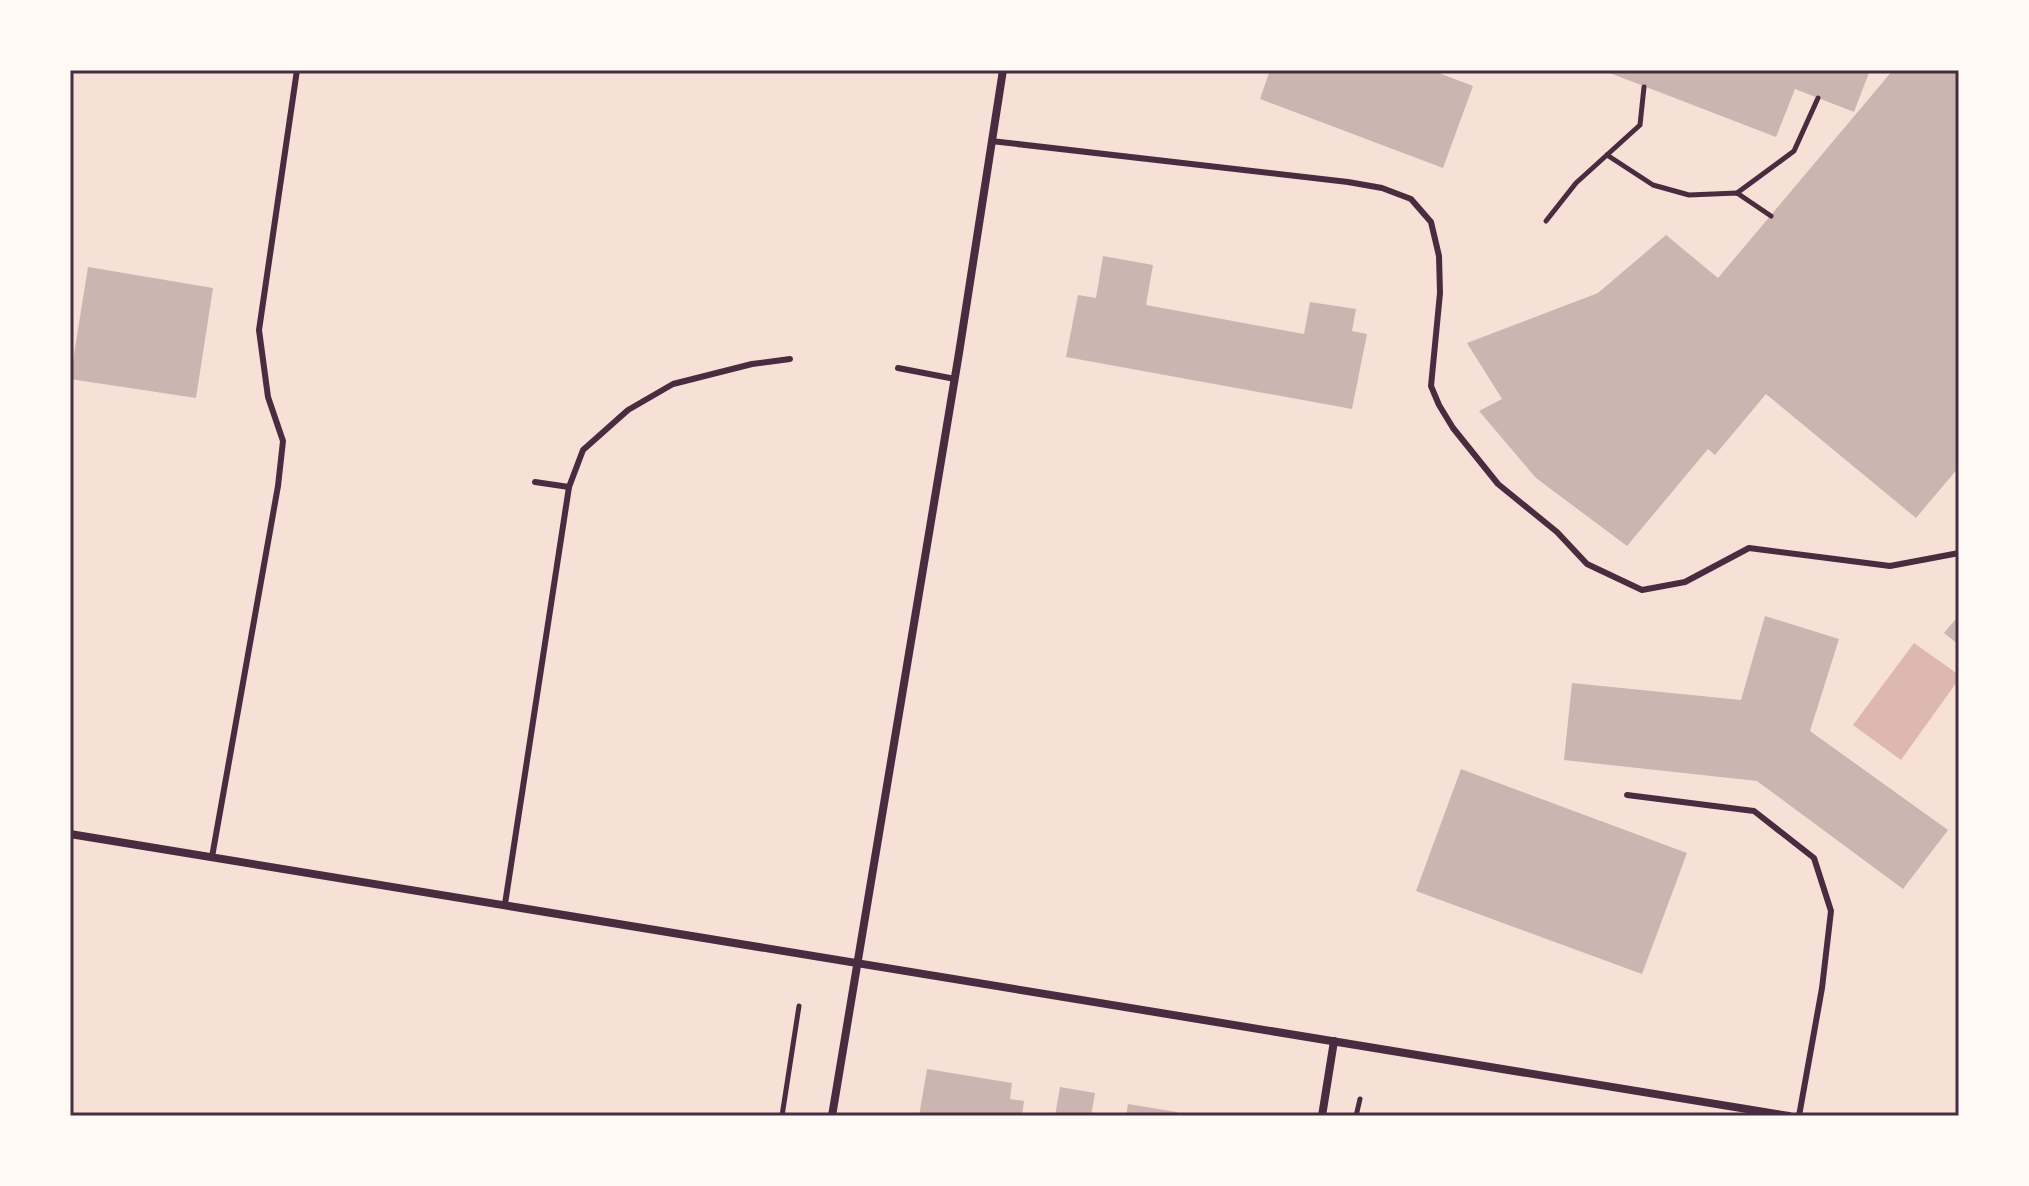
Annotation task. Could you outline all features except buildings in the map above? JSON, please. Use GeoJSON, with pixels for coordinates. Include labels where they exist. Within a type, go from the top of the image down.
{"type":"FeatureCollection","features":[{"type":"Feature","properties":{"kind":"street"},"geometry":{"type":"LineString","coordinates":[[832,1116],[955,379],[1003,70]]}},
{"type":"Feature","properties":{"kind":"street"},"geometry":{"type":"LineString","coordinates":[[70,834],[1789,1116]]}},
{"type":"Feature","properties":{"kind":"street"},"geometry":{"type":"LineString","coordinates":[[1322,1116],[1334,1041]]}},
{"type":"Feature","properties":{"kind":"lane"},"geometry":{"type":"LineString","coordinates":[[212,857],[278,486],[283,441],[268,397],[259,330],[297,70]]}},
{"type":"Feature","properties":{"kind":"lane"},"geometry":{"type":"LineString","coordinates":[[991,141],[1348,182],[1382,188],[1411,199],[1431,222],[1439,256],[1440,293],[1431,386],[1446,417],[1498,484],[1557,532],[1587,564],[1642,590],[1685,582],[1749,548],[1890,566],[1959,553]]}},
{"type":"Feature","properties":{"kind":"lane"},"geometry":{"type":"LineString","coordinates":[[505,904],[569,487],[583,450],[628,410],[673,384],[752,364],[790,359]]}},
{"type":"Feature","properties":{"kind":"lane"},"geometry":{"type":"LineString","coordinates":[[898,368],[955,379]]}},
{"type":"Feature","properties":{"kind":"lane"},"geometry":{"type":"LineString","coordinates":[[535,482],[569,487]]}},
{"type":"Feature","properties":{"kind":"lane"},"geometry":{"type":"LineString","coordinates":[[1627,795],[1754,811],[1814,858],[1831,911],[1822,988],[1799,1116]]}},
{"type":"Feature","properties":{"kind":"path"},"geometry":{"type":"LineString","coordinates":[[1546,221],[1576,183],[1640,125],[1644,87]]}},
{"type":"Feature","properties":{"kind":"path"},"geometry":{"type":"LineString","coordinates":[[1607,155],[1653,185],[1689,195],[1737,193],[1794,151],[1818,98]]}},
{"type":"Feature","properties":{"kind":"path"},"geometry":{"type":"LineString","coordinates":[[1737,193],[1771,216]]}},
{"type":"Feature","properties":{"kind":"path"},"geometry":{"type":"LineString","coordinates":[[782,1116],[799,1006]]}},
{"type":"Feature","properties":{"kind":"path"},"geometry":{"type":"LineString","coordinates":[[1356,1116],[1360,1099]]}},
{"type":"Feature","properties":{"kind":"shaded area"},"geometry":{"type":"Polygon","coordinates":[[[1914,643],[1959,675],[1959,679],[1901,760],[1853,725],[1914,643]]]}}]}
